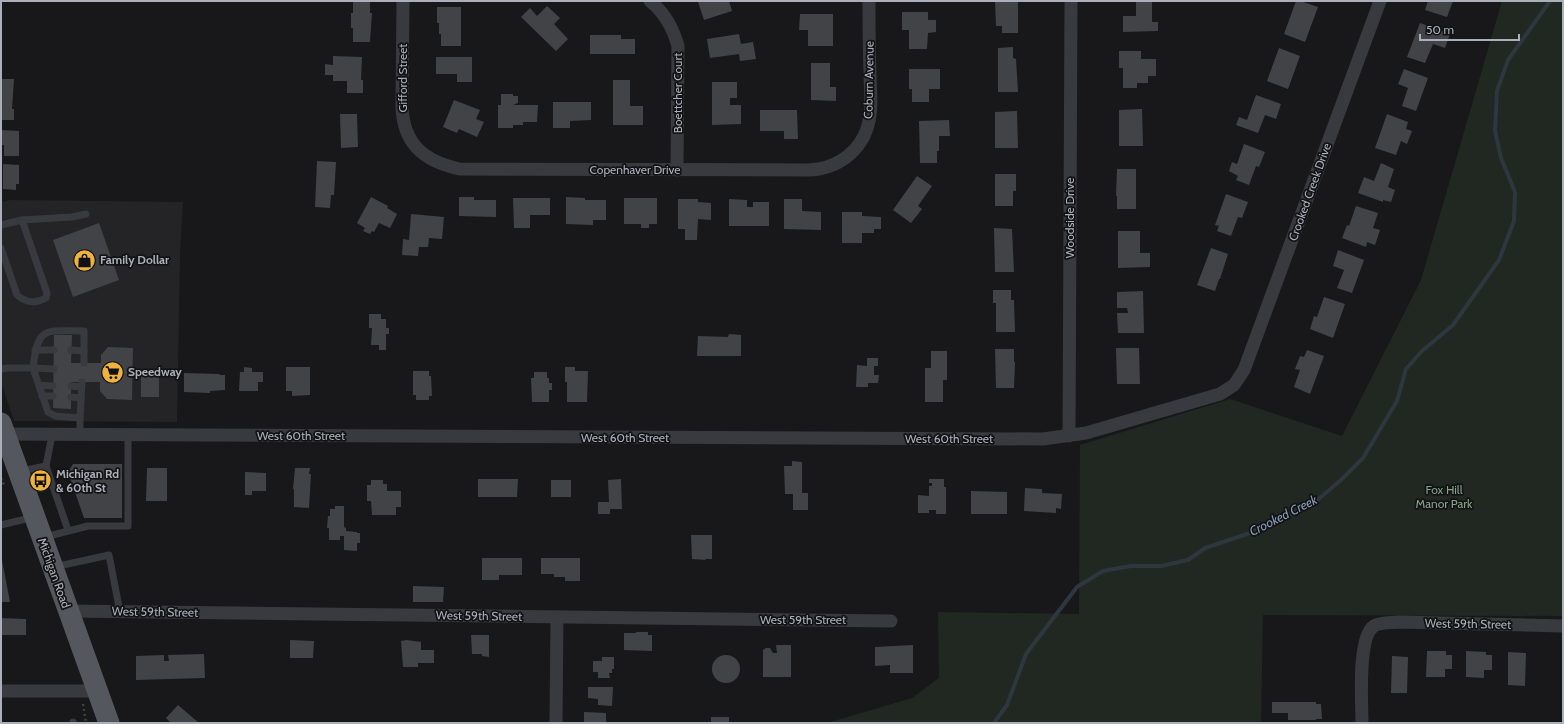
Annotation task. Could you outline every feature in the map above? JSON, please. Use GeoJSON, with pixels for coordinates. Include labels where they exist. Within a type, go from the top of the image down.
{"type":"FeatureCollection","features":[{"type":"Feature","properties":{"kind":"main road","name":"Michigan Road"},"geometry":{"type":"LineString","coordinates":[[2,431],[109,723]]}},
{"type":"Feature","properties":{"kind":"street","name":"Gifford Street"},"geometry":{"type":"LineString","coordinates":[[403,1],[402,113],[408,134],[420,151]]}},
{"type":"Feature","properties":{"kind":"street","name":"Boettcher Court"},"geometry":{"type":"LineString","coordinates":[[650,1],[668,20],[678,46],[677,170]]}},
{"type":"Feature","properties":{"kind":"street","name":"Coburn Avenue"},"geometry":{"type":"LineString","coordinates":[[851,154],[859,145],[864,135],[870,115],[869,1]]}},
{"type":"Feature","properties":{"kind":"street","name":"Woodside Drive"},"geometry":{"type":"LineString","coordinates":[[1069,436],[1071,1]]}},
{"type":"Feature","properties":{"kind":"street","name":"Crooked Creek Drive"},"geometry":{"type":"LineString","coordinates":[[1237,381],[1246,366],[1380,1]]}},
{"type":"Feature","properties":{"kind":"street","name":"Copenhaver Drive"},"geometry":{"type":"LineString","coordinates":[[420,151],[434,162],[443,166],[459,169],[820,170],[834,165],[851,154]]}},
{"type":"Feature","properties":{"kind":"street","name":"West 60th Street"},"geometry":{"type":"LineString","coordinates":[[2,431],[52,435],[1035,439],[1069,436],[1099,430],[1220,394],[1231,388],[1237,381]]}},
{"type":"Feature","properties":{"kind":"street","name":"West 59th Street"},"geometry":{"type":"LineString","coordinates":[[68,611],[891,621]]}},
{"type":"Feature","properties":{"kind":"street"},"geometry":{"type":"LineString","coordinates":[[556,723],[557,617]]}},
{"type":"Feature","properties":{"kind":"street","name":"West 59th Street"},"geometry":{"type":"LineString","coordinates":[[1362,723],[1362,660],[1365,639],[1368,632],[1374,626],[1399,622],[1563,626]]}},
{"type":"Feature","properties":{"kind":"street"},"geometry":{"type":"LineString","coordinates":[[1,691],[98,692]]}},
{"type":"Feature","properties":{"kind":"lane"},"geometry":{"type":"LineString","coordinates":[[1,225],[22,220],[72,217],[86,214]]}},
{"type":"Feature","properties":{"kind":"lane"},"geometry":{"type":"LineString","coordinates":[[1,248],[17,295],[22,300],[30,302],[40,302],[46,298],[47,293],[22,220]]}},
{"type":"Feature","properties":{"kind":"lane"},"geometry":{"type":"LineString","coordinates":[[80,418],[55,416],[48,412],[33,368],[35,350],[39,338],[46,333],[71,331],[84,332],[84,363]]}},
{"type":"Feature","properties":{"kind":"lane"},"geometry":{"type":"LineString","coordinates":[[35,350],[54,350]]}},
{"type":"Feature","properties":{"kind":"lane"},"geometry":{"type":"LineString","coordinates":[[71,350],[84,351]]}},
{"type":"Feature","properties":{"kind":"lane"},"geometry":{"type":"LineString","coordinates":[[1,369],[54,369]]}},
{"type":"Feature","properties":{"kind":"lane"},"geometry":{"type":"LineString","coordinates":[[71,386],[81,384],[80,435]]}},
{"type":"Feature","properties":{"kind":"lane"},"geometry":{"type":"LineString","coordinates":[[39,385],[53,386]]}},
{"type":"Feature","properties":{"kind":"lane"},"geometry":{"type":"LineString","coordinates":[[42,396],[53,396]]}},
{"type":"Feature","properties":{"kind":"lane"},"geometry":{"type":"LineString","coordinates":[[71,396],[81,398]]}},
{"type":"Feature","properties":{"kind":"lane"},"geometry":{"type":"LineString","coordinates":[[52,435],[46,466],[68,530]]}},
{"type":"Feature","properties":{"kind":"lane"},"geometry":{"type":"LineString","coordinates":[[42,538],[88,526],[128,526],[128,435]]}},
{"type":"Feature","properties":{"kind":"lane"},"geometry":{"type":"LineString","coordinates":[[18,472],[46,466]]}},
{"type":"Feature","properties":{"kind":"lane"},"geometry":{"type":"LineString","coordinates":[[1,525],[34,516]]}},
{"type":"Feature","properties":{"kind":"lane"},"geometry":{"type":"LineString","coordinates":[[52,567],[109,555],[120,612]]}},
{"type":"Feature","properties":{"kind":"shaded area"},"geometry":{"type":"Polygon","coordinates":[[[10,200],[183,202],[180,254],[177,422],[14,421],[1,382],[1,202],[10,200]]]}},
{"type":"Feature","properties":{"kind":"green space","name":"Fox Hill Manor Park"},"geometry":{"type":"Polygon","coordinates":[[[1502,1],[1563,1],[1563,616],[1263,615],[1261,723],[827,723],[912,698],[939,678],[938,612],[1079,614],[1080,445],[1230,399],[1342,436],[1421,280],[1502,1]]]}},
{"type":"Feature","properties":{"kind":"building"},"geometry":{"type":"Polygon","coordinates":[[[353,1],[370,1],[370,13],[372,13],[370,42],[353,42],[351,13],[353,13],[353,1]]]}},
{"type":"Feature","properties":{"kind":"building"},"geometry":{"type":"Polygon","coordinates":[[[729,1],[732,11],[704,20],[698,2],[729,1]]]}},
{"type":"Feature","properties":{"kind":"building"},"geometry":{"type":"Polygon","coordinates":[[[995,1],[1018,1],[1018,33],[1002,33],[1002,26],[996,26],[995,1]]]}},
{"type":"Feature","properties":{"kind":"building"},"geometry":{"type":"Polygon","coordinates":[[[1136,1],[1152,1],[1152,22],[1158,22],[1158,31],[1123,32],[1123,16],[1136,16],[1136,1]]]}},
{"type":"Feature","properties":{"kind":"building"},"geometry":{"type":"Polygon","coordinates":[[[1296,1],[1318,7],[1305,42],[1284,34],[1296,1]]]}},
{"type":"Feature","properties":{"kind":"building"},"geometry":{"type":"Polygon","coordinates":[[[1428,1],[1453,1],[1447,17],[1425,10],[1428,1]]]}},
{"type":"Feature","properties":{"kind":"building"},"geometry":{"type":"Polygon","coordinates":[[[547,6],[560,18],[554,24],[568,39],[556,51],[521,17],[530,8],[537,16],[547,6]]]}},
{"type":"Feature","properties":{"kind":"building"},"geometry":{"type":"Polygon","coordinates":[[[437,7],[461,7],[461,46],[441,46],[441,34],[439,34],[439,23],[437,23],[437,7]]]}},
{"type":"Feature","properties":{"kind":"building"},"geometry":{"type":"Polygon","coordinates":[[[902,12],[928,12],[928,20],[936,20],[936,32],[928,33],[927,49],[909,49],[909,30],[902,30],[902,12]]]}},
{"type":"Feature","properties":{"kind":"building"},"geometry":{"type":"Polygon","coordinates":[[[800,14],[833,14],[833,46],[808,46],[808,30],[799,30],[800,14]]]}},
{"type":"Feature","properties":{"kind":"building"},"geometry":{"type":"Polygon","coordinates":[[[1420,23],[1450,34],[1445,48],[1433,44],[1425,63],[1407,57],[1420,23]]]}},
{"type":"Feature","properties":{"kind":"building"},"geometry":{"type":"Polygon","coordinates":[[[739,34],[741,44],[753,42],[756,59],[740,61],[739,54],[710,58],[707,39],[739,34]]]}},
{"type":"Feature","properties":{"kind":"building"},"geometry":{"type":"Polygon","coordinates":[[[590,35],[621,35],[621,39],[635,39],[635,54],[590,54],[590,35]]]}},
{"type":"Feature","properties":{"kind":"building"},"geometry":{"type":"Polygon","coordinates":[[[1013,47],[1013,58],[1016,59],[1018,92],[998,92],[998,48],[1013,47]]]}},
{"type":"Feature","properties":{"kind":"building"},"geometry":{"type":"Polygon","coordinates":[[[1279,48],[1300,56],[1288,89],[1267,81],[1279,48]]]}},
{"type":"Feature","properties":{"kind":"building"},"geometry":{"type":"Polygon","coordinates":[[[1119,51],[1141,51],[1141,59],[1156,59],[1156,76],[1148,76],[1148,83],[1137,83],[1137,88],[1123,88],[1123,68],[1119,68],[1119,51]]]}},
{"type":"Feature","properties":{"kind":"building"},"geometry":{"type":"Polygon","coordinates":[[[333,56],[362,57],[361,80],[363,80],[363,93],[347,93],[347,81],[333,81],[333,75],[325,75],[325,64],[333,65],[333,56]]]}},
{"type":"Feature","properties":{"kind":"building"},"geometry":{"type":"Polygon","coordinates":[[[436,57],[472,57],[472,82],[457,82],[457,74],[436,74],[436,57]]]}},
{"type":"Feature","properties":{"kind":"building"},"geometry":{"type":"Polygon","coordinates":[[[811,63],[830,63],[830,87],[836,87],[836,101],[811,100],[811,63]]]}},
{"type":"Feature","properties":{"kind":"building"},"geometry":{"type":"Polygon","coordinates":[[[909,69],[940,69],[940,89],[929,89],[929,102],[912,102],[912,89],[909,89],[909,69]]]}},
{"type":"Feature","properties":{"kind":"building"},"geometry":{"type":"Polygon","coordinates":[[[1404,69],[1428,78],[1416,111],[1402,106],[1408,88],[1398,84],[1404,69]]]}},
{"type":"Feature","properties":{"kind":"building"},"geometry":{"type":"Polygon","coordinates":[[[1,79],[14,79],[12,109],[14,109],[14,120],[1,120],[1,79]]]}},
{"type":"Feature","properties":{"kind":"building"},"geometry":{"type":"Polygon","coordinates":[[[613,80],[630,80],[630,106],[643,106],[643,125],[613,125],[613,80]]]}},
{"type":"Feature","properties":{"kind":"building"},"geometry":{"type":"Polygon","coordinates":[[[712,82],[737,82],[737,98],[730,98],[730,105],[741,105],[741,124],[712,125],[712,82]]]}},
{"type":"Feature","properties":{"kind":"building"},"geometry":{"type":"Polygon","coordinates":[[[501,94],[513,94],[513,96],[518,96],[518,103],[513,105],[538,105],[537,122],[523,122],[523,125],[513,125],[513,128],[498,128],[498,105],[501,105],[501,94]]]}},
{"type":"Feature","properties":{"kind":"building"},"geometry":{"type":"Polygon","coordinates":[[[1256,95],[1281,104],[1276,119],[1265,115],[1258,133],[1236,125],[1239,117],[1247,120],[1256,95]]]}},
{"type":"Feature","properties":{"kind":"building"},"geometry":{"type":"Polygon","coordinates":[[[454,100],[480,110],[476,119],[484,122],[477,137],[459,129],[457,133],[443,127],[454,100]]]}},
{"type":"Feature","properties":{"kind":"building"},"geometry":{"type":"Polygon","coordinates":[[[553,102],[591,102],[591,120],[570,121],[570,128],[553,128],[553,102]]]}},
{"type":"Feature","properties":{"kind":"building"},"geometry":{"type":"Polygon","coordinates":[[[1142,109],[1143,146],[1119,146],[1119,110],[1142,109]]]}},
{"type":"Feature","properties":{"kind":"building"},"geometry":{"type":"Polygon","coordinates":[[[760,110],[797,110],[798,139],[784,139],[784,131],[760,131],[760,110]]]}},
{"type":"Feature","properties":{"kind":"building"},"geometry":{"type":"Polygon","coordinates":[[[1017,111],[1018,148],[995,148],[995,112],[1017,111]]]}},
{"type":"Feature","properties":{"kind":"building"},"geometry":{"type":"Polygon","coordinates":[[[340,114],[357,114],[358,147],[341,148],[340,114]]]}},
{"type":"Feature","properties":{"kind":"building"},"geometry":{"type":"Polygon","coordinates":[[[1387,114],[1408,122],[1406,129],[1412,131],[1407,144],[1401,141],[1396,155],[1375,148],[1387,114]]]}},
{"type":"Feature","properties":{"kind":"building"},"geometry":{"type":"Polygon","coordinates":[[[949,120],[950,136],[939,136],[937,163],[920,163],[919,121],[949,120]]]}},
{"type":"Feature","properties":{"kind":"building"},"geometry":{"type":"Polygon","coordinates":[[[1,130],[19,131],[19,156],[4,156],[4,145],[1,145],[1,130]]]}},
{"type":"Feature","properties":{"kind":"building"},"geometry":{"type":"Polygon","coordinates":[[[1244,144],[1265,152],[1259,167],[1256,166],[1249,185],[1236,180],[1238,176],[1229,171],[1232,162],[1237,164],[1244,144]]]}},
{"type":"Feature","properties":{"kind":"building"},"geometry":{"type":"Polygon","coordinates":[[[317,161],[336,162],[334,195],[331,195],[330,208],[315,207],[317,161]]]}},
{"type":"Feature","properties":{"kind":"building"},"geometry":{"type":"Polygon","coordinates":[[[1381,163],[1394,169],[1388,187],[1395,190],[1391,202],[1383,200],[1383,202],[1358,193],[1364,177],[1374,181],[1381,163]]]}},
{"type":"Feature","properties":{"kind":"building"},"geometry":{"type":"Polygon","coordinates":[[[3,164],[19,165],[19,184],[16,184],[16,190],[3,189],[3,164]]]}},
{"type":"Feature","properties":{"kind":"building"},"geometry":{"type":"Polygon","coordinates":[[[1117,169],[1136,169],[1136,209],[1117,209],[1117,169]]]}},
{"type":"Feature","properties":{"kind":"building"},"geometry":{"type":"Polygon","coordinates":[[[995,174],[1016,174],[1016,191],[1013,191],[1013,206],[995,206],[995,174]]]}},
{"type":"Feature","properties":{"kind":"building"},"geometry":{"type":"Polygon","coordinates":[[[917,176],[932,186],[918,206],[922,209],[911,223],[893,210],[917,176]]]}},
{"type":"Feature","properties":{"kind":"building"},"geometry":{"type":"Polygon","coordinates":[[[1226,194],[1248,202],[1242,218],[1238,217],[1231,236],[1217,231],[1219,226],[1215,225],[1226,194]]]}},
{"type":"Feature","properties":{"kind":"building"},"geometry":{"type":"Polygon","coordinates":[[[371,197],[388,206],[387,208],[397,214],[390,228],[379,223],[374,232],[372,231],[370,234],[363,231],[365,228],[357,223],[371,197]]]}},
{"type":"Feature","properties":{"kind":"building"},"geometry":{"type":"Polygon","coordinates":[[[459,197],[474,197],[474,200],[496,200],[496,217],[459,216],[459,197]]]}},
{"type":"Feature","properties":{"kind":"building"},"geometry":{"type":"Polygon","coordinates":[[[566,197],[585,198],[585,200],[606,200],[606,220],[593,220],[593,225],[566,224],[566,197]]]}},
{"type":"Feature","properties":{"kind":"building"},"geometry":{"type":"Polygon","coordinates":[[[513,198],[550,198],[550,215],[530,215],[530,228],[514,228],[513,198]]]}},
{"type":"Feature","properties":{"kind":"building"},"geometry":{"type":"Polygon","coordinates":[[[624,198],[657,198],[657,224],[649,224],[649,228],[641,228],[641,224],[624,224],[624,198]]]}},
{"type":"Feature","properties":{"kind":"building"},"geometry":{"type":"Polygon","coordinates":[[[678,199],[698,199],[698,202],[711,203],[711,220],[698,219],[697,240],[685,240],[685,229],[678,229],[678,199]]]}},
{"type":"Feature","properties":{"kind":"building"},"geometry":{"type":"Polygon","coordinates":[[[729,199],[747,200],[747,207],[753,207],[753,202],[769,202],[769,226],[729,226],[729,199]]]}},
{"type":"Feature","properties":{"kind":"building"},"geometry":{"type":"Polygon","coordinates":[[[784,199],[802,199],[802,211],[821,212],[821,230],[784,229],[784,199]]]}},
{"type":"Feature","properties":{"kind":"building"},"geometry":{"type":"Polygon","coordinates":[[[1356,206],[1378,213],[1373,228],[1380,230],[1375,245],[1367,242],[1366,247],[1342,238],[1347,225],[1349,226],[1356,206]]]}},
{"type":"Feature","properties":{"kind":"building"},"geometry":{"type":"Polygon","coordinates":[[[842,212],[862,212],[862,216],[881,217],[881,229],[874,229],[874,233],[862,233],[862,243],[842,243],[842,212]]]}},
{"type":"Feature","properties":{"kind":"building"},"geometry":{"type":"Polygon","coordinates":[[[411,214],[444,217],[442,239],[429,238],[428,247],[419,247],[418,256],[402,255],[403,239],[409,240],[411,214]]]}},
{"type":"Feature","properties":{"kind":"building"},"geometry":{"type":"Polygon","coordinates":[[[99,223],[119,280],[73,297],[53,240],[99,223]]]}},
{"type":"Feature","properties":{"kind":"building"},"geometry":{"type":"Polygon","coordinates":[[[994,228],[1012,229],[1014,272],[995,272],[994,228]]]}},
{"type":"Feature","properties":{"kind":"building"},"geometry":{"type":"Polygon","coordinates":[[[1118,231],[1140,231],[1140,253],[1150,253],[1150,267],[1118,268],[1118,231]]]}},
{"type":"Feature","properties":{"kind":"building"},"geometry":{"type":"Polygon","coordinates":[[[1211,248],[1228,254],[1215,291],[1197,285],[1211,248]]]}},
{"type":"Feature","properties":{"kind":"building"},"geometry":{"type":"Polygon","coordinates":[[[1338,250],[1364,260],[1352,293],[1337,288],[1344,270],[1333,266],[1338,250]]]}},
{"type":"Feature","properties":{"kind":"building"},"geometry":{"type":"Polygon","coordinates":[[[993,290],[1011,290],[1011,300],[1014,300],[1015,332],[996,332],[996,303],[993,303],[993,290]]]}},
{"type":"Feature","properties":{"kind":"building"},"geometry":{"type":"Polygon","coordinates":[[[1143,291],[1144,333],[1118,333],[1117,313],[1128,313],[1127,308],[1117,308],[1117,292],[1143,291]]]}},
{"type":"Feature","properties":{"kind":"building"},"geometry":{"type":"Polygon","coordinates":[[[1324,297],[1345,304],[1333,338],[1310,329],[1314,316],[1317,317],[1324,297]]]}},
{"type":"Feature","properties":{"kind":"building"},"geometry":{"type":"Polygon","coordinates":[[[369,314],[381,314],[381,319],[386,319],[386,328],[389,328],[389,334],[386,334],[386,350],[379,350],[379,345],[371,345],[372,328],[369,328],[369,314]]]}},
{"type":"Feature","properties":{"kind":"building"},"geometry":{"type":"Polygon","coordinates":[[[729,334],[741,335],[741,356],[697,356],[698,336],[728,337],[729,334]]]}},
{"type":"Feature","properties":{"kind":"building"},"geometry":{"type":"Polygon","coordinates":[[[54,335],[72,335],[71,363],[101,363],[101,355],[108,347],[133,348],[132,400],[107,399],[100,391],[100,382],[71,382],[71,409],[53,408],[54,335]]]}},
{"type":"Feature","properties":{"kind":"building"},"geometry":{"type":"Polygon","coordinates":[[[1116,348],[1139,348],[1140,384],[1117,384],[1116,348]]]}},
{"type":"Feature","properties":{"kind":"building"},"geometry":{"type":"Polygon","coordinates":[[[995,349],[1014,349],[1014,388],[996,388],[995,349]]]}},
{"type":"Feature","properties":{"kind":"building"},"geometry":{"type":"Polygon","coordinates":[[[1307,350],[1324,356],[1310,394],[1294,387],[1300,370],[1295,369],[1300,356],[1304,357],[1307,350]]]}},
{"type":"Feature","properties":{"kind":"building"},"geometry":{"type":"Polygon","coordinates":[[[931,351],[947,351],[947,380],[943,380],[943,402],[925,402],[925,368],[931,368],[931,351]]]}},
{"type":"Feature","properties":{"kind":"building"},"geometry":{"type":"Polygon","coordinates":[[[867,358],[878,358],[878,366],[874,366],[874,375],[879,375],[878,383],[868,383],[868,387],[856,387],[857,365],[867,366],[867,358]]]}},
{"type":"Feature","properties":{"kind":"building"},"geometry":{"type":"Polygon","coordinates":[[[244,367],[252,368],[252,372],[263,372],[263,382],[258,382],[258,391],[239,391],[240,372],[244,372],[244,367]]]}},
{"type":"Feature","properties":{"kind":"building"},"geometry":{"type":"Polygon","coordinates":[[[286,367],[310,367],[310,395],[292,396],[292,391],[286,391],[286,367]]]}},
{"type":"Feature","properties":{"kind":"building"},"geometry":{"type":"Polygon","coordinates":[[[565,367],[575,367],[575,371],[588,371],[587,402],[567,402],[565,367]]]}},
{"type":"Feature","properties":{"kind":"building"},"geometry":{"type":"Polygon","coordinates":[[[413,371],[429,371],[429,376],[431,376],[432,396],[429,396],[429,400],[416,400],[416,395],[413,395],[413,371]]]}},
{"type":"Feature","properties":{"kind":"building"},"geometry":{"type":"Polygon","coordinates":[[[534,372],[547,372],[549,383],[552,383],[552,390],[549,390],[549,402],[532,402],[531,378],[534,378],[534,372]]]}},
{"type":"Feature","properties":{"kind":"building"},"geometry":{"type":"Polygon","coordinates":[[[141,373],[159,373],[159,397],[141,397],[141,373]]]}},
{"type":"Feature","properties":{"kind":"building"},"geometry":{"type":"Polygon","coordinates":[[[184,373],[225,375],[225,390],[210,391],[210,393],[184,392],[184,373]]]}},
{"type":"Feature","properties":{"kind":"building"},"geometry":{"type":"Polygon","coordinates":[[[792,461],[802,462],[802,493],[808,493],[808,510],[793,510],[793,494],[785,494],[784,466],[792,466],[792,461]]]}},
{"type":"Feature","properties":{"kind":"building"},"geometry":{"type":"Polygon","coordinates":[[[73,464],[122,464],[122,518],[84,518],[68,472],[73,464]]]}},
{"type":"Feature","properties":{"kind":"building"},"geometry":{"type":"Polygon","coordinates":[[[147,468],[167,468],[167,501],[146,501],[147,468]]]}},
{"type":"Feature","properties":{"kind":"building"},"geometry":{"type":"Polygon","coordinates":[[[295,468],[310,468],[309,508],[294,507],[293,489],[295,468]]]}},
{"type":"Feature","properties":{"kind":"building"},"geometry":{"type":"Polygon","coordinates":[[[245,472],[266,473],[266,491],[252,491],[252,495],[245,495],[245,472]]]}},
{"type":"Feature","properties":{"kind":"building"},"geometry":{"type":"Polygon","coordinates":[[[478,479],[518,479],[517,497],[478,497],[478,479]]]}},
{"type":"Feature","properties":{"kind":"building"},"geometry":{"type":"Polygon","coordinates":[[[621,479],[622,509],[610,509],[610,514],[598,514],[598,502],[609,502],[608,480],[621,479]]]}},
{"type":"Feature","properties":{"kind":"building"},"geometry":{"type":"Polygon","coordinates":[[[929,479],[944,479],[944,487],[946,487],[946,514],[936,514],[936,510],[929,510],[929,513],[918,513],[918,495],[929,496],[929,486],[932,486],[932,483],[929,483],[929,479]]]}},
{"type":"Feature","properties":{"kind":"building"},"geometry":{"type":"Polygon","coordinates":[[[371,480],[383,480],[383,484],[387,484],[387,491],[401,491],[401,507],[396,507],[396,515],[372,515],[371,501],[367,501],[367,485],[371,485],[371,480]]]}},
{"type":"Feature","properties":{"kind":"building"},"geometry":{"type":"Polygon","coordinates":[[[551,480],[571,480],[571,497],[551,497],[551,480]]]}},
{"type":"Feature","properties":{"kind":"building"},"geometry":{"type":"Polygon","coordinates":[[[1025,488],[1042,489],[1042,493],[1062,494],[1061,509],[1056,508],[1056,513],[1024,511],[1025,488]]]}},
{"type":"Feature","properties":{"kind":"building"},"geometry":{"type":"Polygon","coordinates":[[[971,491],[1007,492],[1007,514],[971,514],[971,491]]]}},
{"type":"Feature","properties":{"kind":"building"},"geometry":{"type":"Polygon","coordinates":[[[335,506],[344,506],[344,527],[346,528],[346,531],[360,533],[360,543],[357,543],[357,551],[344,550],[344,536],[340,536],[340,540],[329,540],[329,528],[327,528],[328,516],[330,516],[330,509],[335,509],[335,506]]]}},
{"type":"Feature","properties":{"kind":"building"},"geometry":{"type":"Polygon","coordinates":[[[691,535],[712,535],[712,559],[692,559],[691,535]]]}},
{"type":"Feature","properties":{"kind":"building"},"geometry":{"type":"Polygon","coordinates":[[[482,558],[522,558],[522,575],[499,575],[499,580],[482,580],[482,558]]]}},
{"type":"Feature","properties":{"kind":"building"},"geometry":{"type":"Polygon","coordinates":[[[541,558],[580,558],[580,581],[565,581],[565,577],[554,577],[554,574],[541,574],[541,558]]]}},
{"type":"Feature","properties":{"kind":"building"},"geometry":{"type":"Polygon","coordinates":[[[2,560],[10,602],[1,602],[2,560]]]}},
{"type":"Feature","properties":{"kind":"building"},"geometry":{"type":"Polygon","coordinates":[[[413,586],[444,587],[443,602],[413,602],[413,586]]]}},
{"type":"Feature","properties":{"kind":"building"},"geometry":{"type":"Polygon","coordinates":[[[1,618],[26,619],[26,635],[1,635],[1,618]]]}},
{"type":"Feature","properties":{"kind":"building"},"geometry":{"type":"Polygon","coordinates":[[[648,632],[648,635],[652,635],[652,651],[624,650],[624,633],[648,632]]]}},
{"type":"Feature","properties":{"kind":"building"},"geometry":{"type":"Polygon","coordinates":[[[471,635],[489,635],[489,657],[482,656],[482,654],[472,654],[471,635]]]}},
{"type":"Feature","properties":{"kind":"building"},"geometry":{"type":"Polygon","coordinates":[[[290,640],[314,641],[313,658],[290,658],[290,640]]]}},
{"type":"Feature","properties":{"kind":"building"},"geometry":{"type":"Polygon","coordinates":[[[407,640],[421,642],[421,650],[434,650],[434,663],[418,663],[418,667],[403,667],[401,641],[407,640]]]}},
{"type":"Feature","properties":{"kind":"building"},"geometry":{"type":"Polygon","coordinates":[[[776,645],[791,645],[791,677],[763,677],[763,650],[770,648],[773,653],[777,653],[776,645]]]}},
{"type":"Feature","properties":{"kind":"building"},"geometry":{"type":"Polygon","coordinates":[[[913,645],[913,673],[890,673],[890,665],[875,666],[875,647],[913,645]]]}},
{"type":"Feature","properties":{"kind":"building"},"geometry":{"type":"Polygon","coordinates":[[[1427,651],[1446,651],[1446,655],[1452,655],[1452,669],[1445,669],[1445,677],[1426,677],[1427,651]]]}},
{"type":"Feature","properties":{"kind":"building"},"geometry":{"type":"Polygon","coordinates":[[[1466,651],[1486,652],[1486,655],[1492,655],[1492,670],[1484,670],[1484,678],[1466,677],[1466,651]]]}},
{"type":"Feature","properties":{"kind":"building"},"geometry":{"type":"Polygon","coordinates":[[[1508,652],[1526,653],[1525,686],[1508,685],[1508,652]]]}},
{"type":"Feature","properties":{"kind":"building"},"geometry":{"type":"Polygon","coordinates":[[[204,654],[205,678],[136,680],[136,656],[164,655],[164,661],[169,661],[168,655],[204,654]]]}},
{"type":"Feature","properties":{"kind":"building"},"geometry":{"type":"Polygon","coordinates":[[[726,655],[736,659],[740,669],[736,679],[726,683],[716,679],[712,669],[716,659],[726,655]]]}},
{"type":"Feature","properties":{"kind":"building"},"geometry":{"type":"Polygon","coordinates":[[[1392,656],[1408,657],[1407,693],[1391,693],[1392,656]]]}},
{"type":"Feature","properties":{"kind":"building"},"geometry":{"type":"Polygon","coordinates":[[[602,657],[614,657],[614,669],[612,669],[612,673],[609,673],[610,678],[598,678],[598,672],[593,672],[593,661],[602,661],[602,657]]]}},
{"type":"Feature","properties":{"kind":"building"},"geometry":{"type":"Polygon","coordinates":[[[588,687],[613,687],[612,706],[598,705],[598,699],[588,698],[588,687]]]}},
{"type":"Feature","properties":{"kind":"building"},"geometry":{"type":"Polygon","coordinates":[[[1272,702],[1316,702],[1316,704],[1321,704],[1322,719],[1288,720],[1288,713],[1272,713],[1272,702]]]}},
{"type":"Feature","properties":{"kind":"building"},"geometry":{"type":"Polygon","coordinates":[[[178,705],[199,723],[171,723],[166,718],[178,705]]]}},
{"type":"Feature","properties":{"kind":"building"},"geometry":{"type":"Polygon","coordinates":[[[584,712],[606,713],[606,723],[584,723],[584,712]]]}},
{"type":"Feature","properties":{"kind":"building"},"geometry":{"type":"Polygon","coordinates":[[[711,717],[729,717],[729,723],[711,723],[711,717]]]}},
{"type":"Feature","properties":{"kind":"waterway","name":"Crooked Creek"},"geometry":{"type":"LineString","coordinates":[[994,723],[1007,705],[1026,654],[1077,587],[1103,571],[1131,566],[1161,566],[1188,560],[1205,548],[1250,533],[1315,502],[1341,480],[1363,458],[1397,401],[1406,369],[1422,351],[1453,325],[1499,260],[1514,221],[1515,192],[1501,158],[1495,131],[1497,91],[1508,60],[1550,1]]}},
{"type":"Feature","properties":{"kind":"place","name":"Family Dollar"},"geometry":{"type":"Point","coordinates":[85,260]}},
{"type":"Feature","properties":{"kind":"place","name":"Speedway"},"geometry":{"type":"Point","coordinates":[113,372]}},
{"type":"Feature","properties":{"kind":"place","name":"Michigan Rd & 60th St"},"geometry":{"type":"Point","coordinates":[41,481]}}]}
